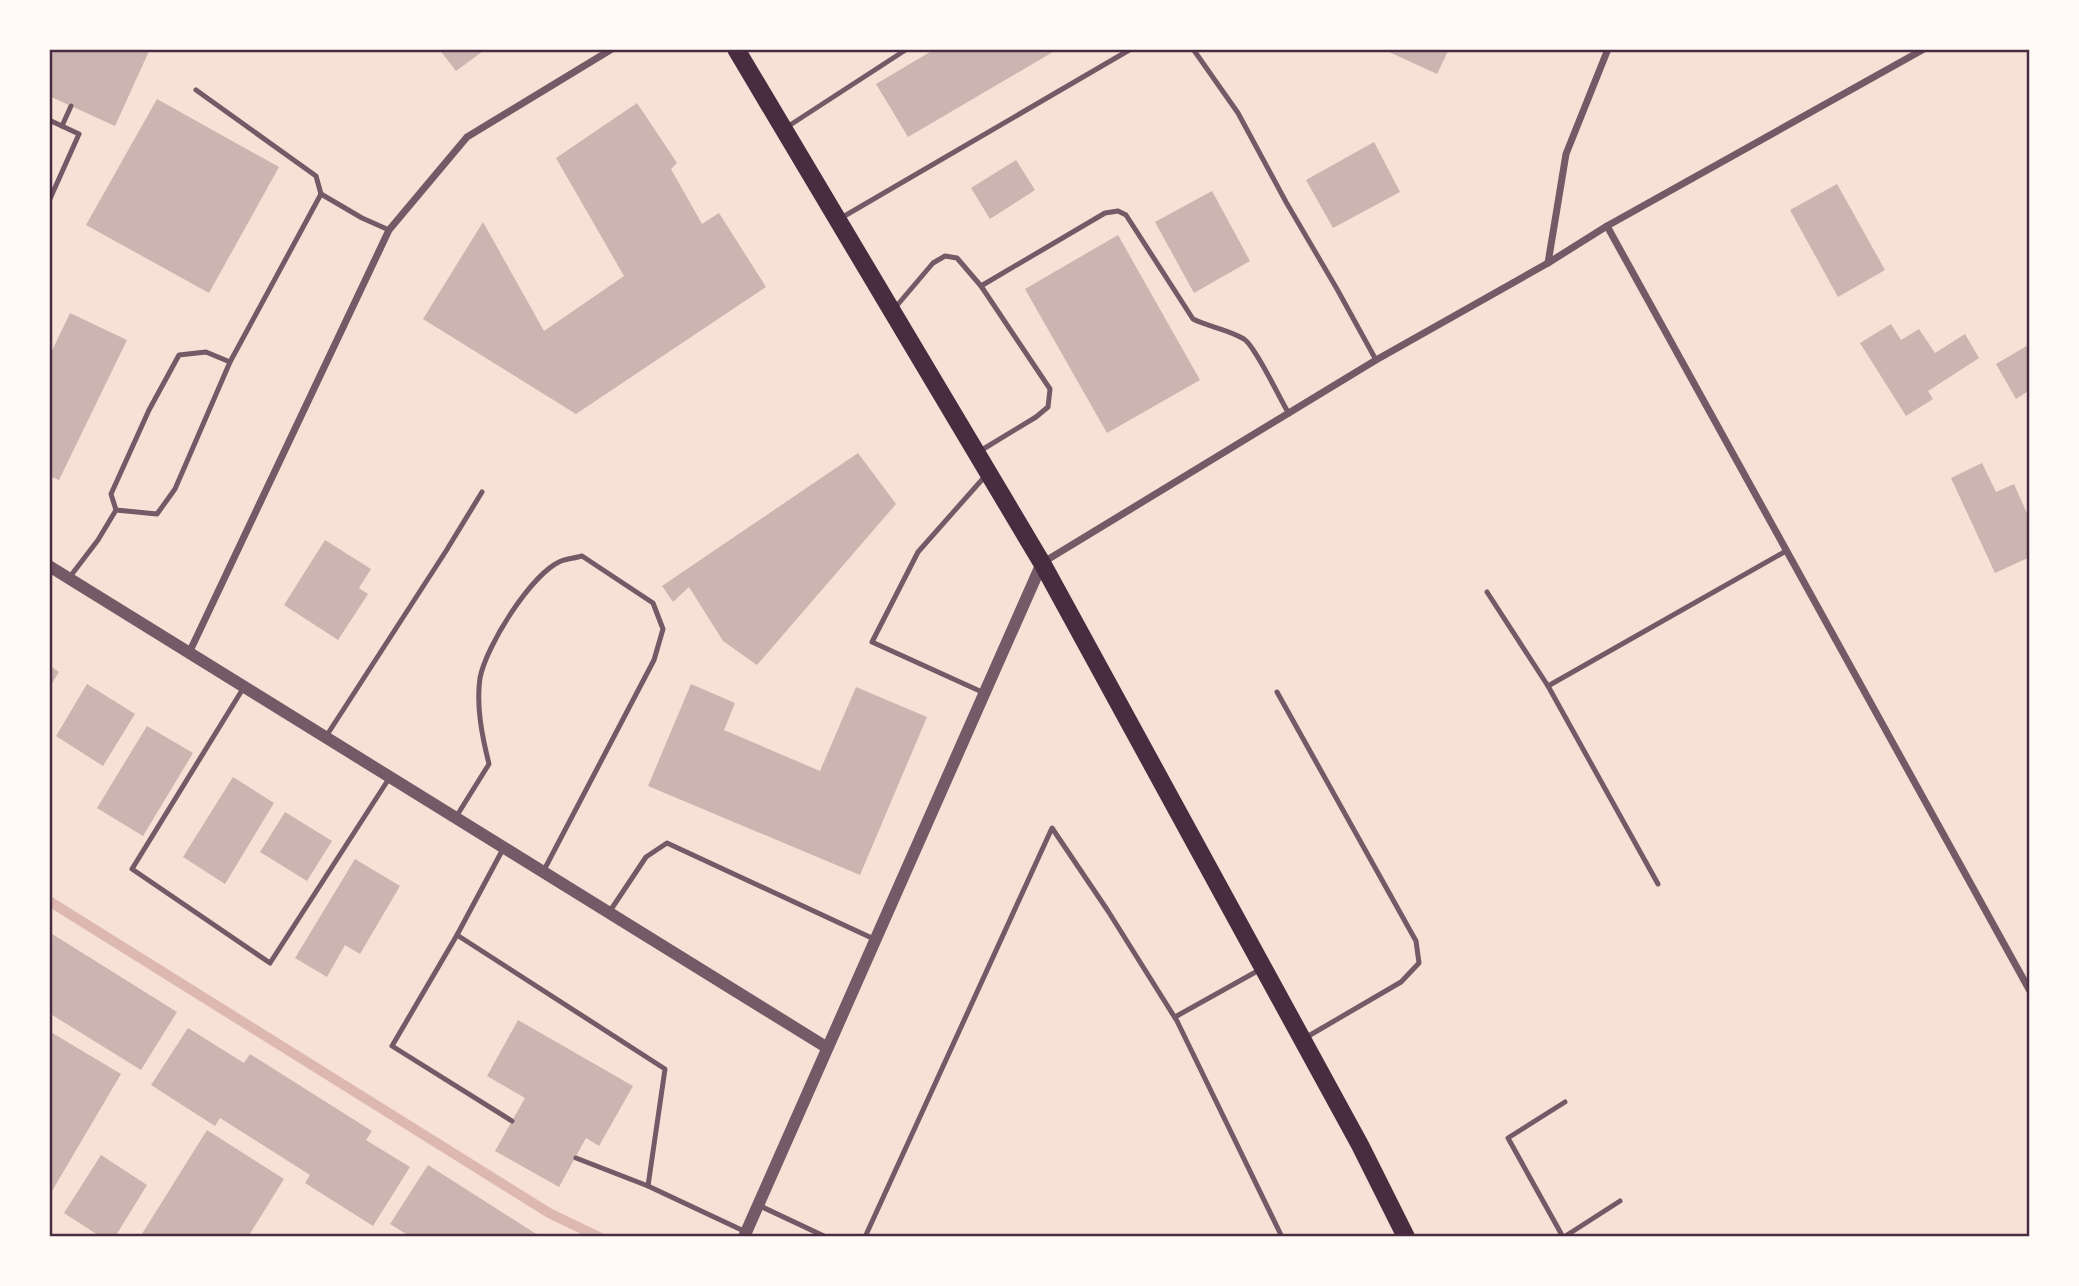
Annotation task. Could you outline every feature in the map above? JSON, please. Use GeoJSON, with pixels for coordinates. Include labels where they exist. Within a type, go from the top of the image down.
{"type":"FeatureCollection","features":[{"type":"Feature","properties":{"kind":"main road"},"geometry":{"type":"LineString","coordinates":[[736,49],[1042,563],[1360,1145],[1406,1237]]}},
{"type":"Feature","properties":{"kind":"street"},"geometry":{"type":"LineString","coordinates":[[189,653],[389,230],[467,137],[611,49]]}},
{"type":"Feature","properties":{"kind":"street"},"geometry":{"type":"LineString","coordinates":[[1548,263],[1566,154],[1608,49]]}},
{"type":"Feature","properties":{"kind":"street"},"geometry":{"type":"LineString","coordinates":[[745,1235],[1042,563],[1376,359],[1924,49]]}},
{"type":"Feature","properties":{"kind":"street"},"geometry":{"type":"LineString","coordinates":[[1607,226],[2030,991]]}},
{"type":"Feature","properties":{"kind":"street"},"geometry":{"type":"LineString","coordinates":[[49,566],[826,1047]]}},
{"type":"Feature","properties":{"kind":"lane"},"geometry":{"type":"LineString","coordinates":[[784,129],[907,49]]}},
{"type":"Feature","properties":{"kind":"lane"},"geometry":{"type":"LineString","coordinates":[[838,220],[1131,49]]}},
{"type":"Feature","properties":{"kind":"lane"},"geometry":{"type":"LineString","coordinates":[[1193,49],[1238,113],[1376,359]]}},
{"type":"Feature","properties":{"kind":"lane"},"geometry":{"type":"LineString","coordinates":[[116,510],[157,514],[175,489],[230,362],[321,194],[316,176],[196,90]]}},
{"type":"Feature","properties":{"kind":"lane"},"geometry":{"type":"LineString","coordinates":[[62,126],[71,106]]}},
{"type":"Feature","properties":{"kind":"lane"},"geometry":{"type":"LineString","coordinates":[[49,120],[79,134],[49,201]]}},
{"type":"Feature","properties":{"kind":"lane"},"geometry":{"type":"LineString","coordinates":[[321,194],[389,230]]}},
{"type":"Feature","properties":{"kind":"lane"},"geometry":{"type":"LineString","coordinates":[[981,286],[1105,213],[1118,211],[1126,215],[1193,319],[1226,330],[1247,341],[1289,414]]}},
{"type":"Feature","properties":{"kind":"lane"},"geometry":{"type":"LineString","coordinates":[[892,311],[933,262],[945,256],[957,258],[981,286],[1049,388],[1048,407],[1037,417],[977,452]]}},
{"type":"Feature","properties":{"kind":"lane"},"geometry":{"type":"LineString","coordinates":[[69,578],[98,540],[116,510],[111,494],[149,410],[179,355],[206,352],[230,362]]}},
{"type":"Feature","properties":{"kind":"lane"},"geometry":{"type":"LineString","coordinates":[[984,693],[872,642],[918,552],[989,472]]}},
{"type":"Feature","properties":{"kind":"lane"},"geometry":{"type":"LineString","coordinates":[[325,737],[482,492]]}},
{"type":"Feature","properties":{"kind":"lane"},"geometry":{"type":"LineString","coordinates":[[1548,686],[1786,551]]}},
{"type":"Feature","properties":{"kind":"lane"},"geometry":{"type":"LineString","coordinates":[[455,818],[489,764],[480,715],[481,677],[495,639],[531,585],[559,562],[582,556],[653,603],[663,629],[654,660],[543,872]]}},
{"type":"Feature","properties":{"kind":"lane"},"geometry":{"type":"LineString","coordinates":[[1487,592],[1548,686],[1658,884]]}},
{"type":"Feature","properties":{"kind":"lane"},"geometry":{"type":"LineString","coordinates":[[244,687],[132,869],[270,963],[390,777]]}},
{"type":"Feature","properties":{"kind":"lane"},"geometry":{"type":"LineString","coordinates":[[1277,692],[1416,941],[1419,963],[1401,982],[1302,1040]]}},
{"type":"Feature","properties":{"kind":"lane"},"geometry":{"type":"LineString","coordinates":[[865,1237],[1052,828],[1175,1017],[1282,1237]]}},
{"type":"Feature","properties":{"kind":"lane"},"geometry":{"type":"LineString","coordinates":[[609,913],[646,857],[667,843],[874,939]]}},
{"type":"Feature","properties":{"kind":"lane"},"geometry":{"type":"LineString","coordinates":[[504,848],[457,935],[392,1045],[512,1121]]}},
{"type":"Feature","properties":{"kind":"lane"},"geometry":{"type":"LineString","coordinates":[[457,935],[665,1069],[648,1186]]}},
{"type":"Feature","properties":{"kind":"lane"},"geometry":{"type":"LineString","coordinates":[[1175,1017],[1263,968]]}},
{"type":"Feature","properties":{"kind":"lane"},"geometry":{"type":"LineString","coordinates":[[1565,1102],[1508,1138],[1564,1237],[1620,1201]]}},
{"type":"Feature","properties":{"kind":"lane"},"geometry":{"type":"LineString","coordinates":[[576,1158],[648,1186],[745,1235]]}},
{"type":"Feature","properties":{"kind":"lane"},"geometry":{"type":"LineString","coordinates":[[758,1205],[826,1237]]}},
{"type":"Feature","properties":{"kind":"building"},"geometry":{"type":"Polygon","coordinates":[[[49,49],[150,49],[115,126],[49,96],[49,49]]]}},
{"type":"Feature","properties":{"kind":"building"},"geometry":{"type":"Polygon","coordinates":[[[439,49],[486,49],[456,71],[439,49]]]}},
{"type":"Feature","properties":{"kind":"building"},"geometry":{"type":"Polygon","coordinates":[[[935,49],[1058,49],[908,137],[876,84],[935,49]]]}},
{"type":"Feature","properties":{"kind":"building"},"geometry":{"type":"Polygon","coordinates":[[[1449,49],[1437,74],[1387,51],[1449,49]]]}},
{"type":"Feature","properties":{"kind":"building"},"geometry":{"type":"Polygon","coordinates":[[[157,99],[279,167],[209,293],[86,225],[157,99]]]}},
{"type":"Feature","properties":{"kind":"building"},"geometry":{"type":"Polygon","coordinates":[[[637,103],[677,163],[671,169],[702,224],[719,213],[766,287],[576,414],[423,319],[483,222],[544,331],[624,276],[556,158],[637,103]]]}},
{"type":"Feature","properties":{"kind":"building"},"geometry":{"type":"Polygon","coordinates":[[[1374,142],[1400,192],[1333,228],[1306,180],[1374,142]]]}},
{"type":"Feature","properties":{"kind":"building"},"geometry":{"type":"Polygon","coordinates":[[[1016,160],[1035,190],[990,219],[971,188],[1016,160]]]}},
{"type":"Feature","properties":{"kind":"building"},"geometry":{"type":"Polygon","coordinates":[[[1837,184],[1885,270],[1838,297],[1790,210],[1837,184]]]}},
{"type":"Feature","properties":{"kind":"building"},"geometry":{"type":"Polygon","coordinates":[[[1212,191],[1250,261],[1194,293],[1155,222],[1212,191]]]}},
{"type":"Feature","properties":{"kind":"building"},"geometry":{"type":"Polygon","coordinates":[[[1118,235],[1200,380],[1107,433],[1025,289],[1118,235]]]}},
{"type":"Feature","properties":{"kind":"building"},"geometry":{"type":"Polygon","coordinates":[[[70,313],[127,340],[59,480],[49,476],[49,357],[70,313]]]}},
{"type":"Feature","properties":{"kind":"building"},"geometry":{"type":"Polygon","coordinates":[[[1891,324],[1901,340],[1919,329],[1935,353],[1965,334],[1979,358],[1928,391],[1933,399],[1906,416],[1860,343],[1891,324]]]}},
{"type":"Feature","properties":{"kind":"building"},"geometry":{"type":"Polygon","coordinates":[[[2030,344],[2030,390],[2016,399],[1996,364],[2030,344]]]}},
{"type":"Feature","properties":{"kind":"building"},"geometry":{"type":"Polygon","coordinates":[[[858,453],[896,504],[757,665],[723,641],[689,587],[673,602],[662,586],[858,453]]]}},
{"type":"Feature","properties":{"kind":"building"},"geometry":{"type":"Polygon","coordinates":[[[1982,463],[1996,492],[2014,484],[2030,520],[2030,557],[1995,573],[1951,478],[1982,463]]]}},
{"type":"Feature","properties":{"kind":"building"},"geometry":{"type":"Polygon","coordinates":[[[325,540],[371,569],[359,588],[368,594],[338,640],[284,605],[325,540]]]}},
{"type":"Feature","properties":{"kind":"building"},"geometry":{"type":"Polygon","coordinates":[[[49,665],[59,672],[49,688],[49,665]]]}},
{"type":"Feature","properties":{"kind":"building"},"geometry":{"type":"Polygon","coordinates":[[[87,684],[135,714],[103,766],[56,736],[87,684]]]}},
{"type":"Feature","properties":{"kind":"building"},"geometry":{"type":"Polygon","coordinates":[[[691,684],[735,703],[724,730],[820,771],[856,687],[927,717],[860,875],[648,786],[691,684]]]}},
{"type":"Feature","properties":{"kind":"building"},"geometry":{"type":"Polygon","coordinates":[[[147,726],[193,753],[143,836],[97,808],[147,726]]]}},
{"type":"Feature","properties":{"kind":"building"},"geometry":{"type":"Polygon","coordinates":[[[233,777],[274,803],[225,884],[183,857],[233,777]]]}},
{"type":"Feature","properties":{"kind":"building"},"geometry":{"type":"Polygon","coordinates":[[[285,812],[332,841],[307,881],[260,852],[285,812]]]}},
{"type":"Feature","properties":{"kind":"building"},"geometry":{"type":"Polygon","coordinates":[[[355,859],[400,886],[360,954],[345,945],[327,977],[295,958],[355,859]]]}},
{"type":"Feature","properties":{"kind":"building"},"geometry":{"type":"Polygon","coordinates":[[[49,932],[177,1012],[141,1070],[49,1013],[49,932]]]}},
{"type":"Feature","properties":{"kind":"building"},"geometry":{"type":"Polygon","coordinates":[[[518,1020],[633,1086],[599,1146],[586,1138],[559,1187],[495,1151],[525,1098],[487,1076],[518,1020]]]}},
{"type":"Feature","properties":{"kind":"building"},"geometry":{"type":"Polygon","coordinates":[[[188,1028],[244,1063],[250,1054],[372,1131],[366,1140],[410,1167],[373,1226],[305,1183],[310,1175],[220,1118],[215,1126],[151,1085],[188,1028]]]}},
{"type":"Feature","properties":{"kind":"building"},"geometry":{"type":"Polygon","coordinates":[[[49,1031],[121,1074],[49,1196],[49,1031]]]}},
{"type":"Feature","properties":{"kind":"building"},"geometry":{"type":"Polygon","coordinates":[[[207,1130],[284,1179],[248,1237],[140,1237],[207,1130]]]}},
{"type":"Feature","properties":{"kind":"building"},"geometry":{"type":"Polygon","coordinates":[[[101,1155],[147,1185],[115,1237],[101,1237],[64,1213],[101,1155]]]}},
{"type":"Feature","properties":{"kind":"building"},"geometry":{"type":"Polygon","coordinates":[[[428,1165],[541,1237],[411,1237],[390,1224],[428,1165]]]}},
{"type":"Feature","properties":{"kind":"waterway"},"geometry":{"type":"LineString","coordinates":[[49,901],[549,1213],[599,1237]]}}]}
